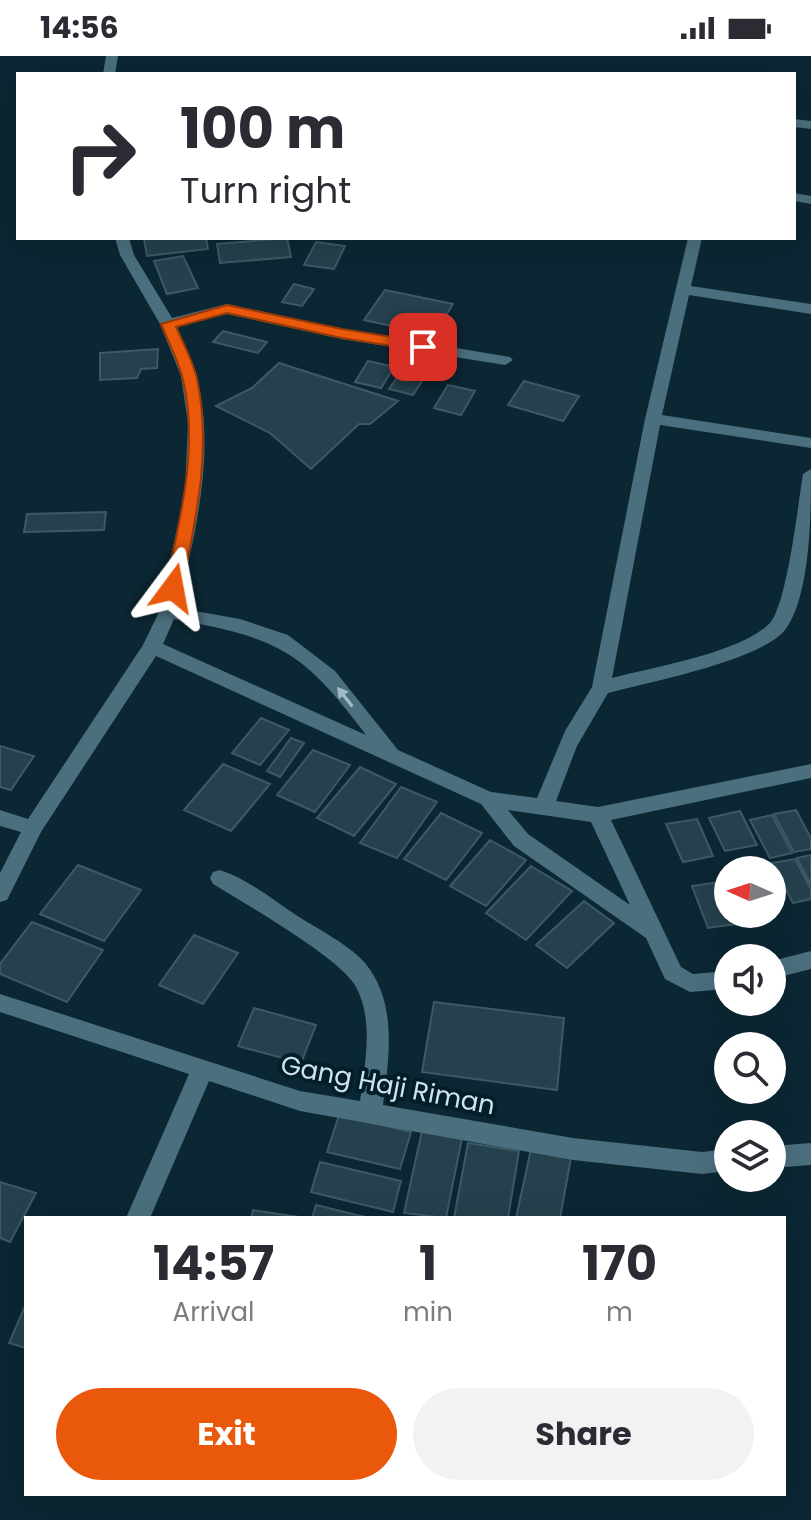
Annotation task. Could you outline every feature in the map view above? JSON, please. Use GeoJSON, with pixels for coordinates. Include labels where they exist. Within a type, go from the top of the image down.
{"type":"FeatureCollection","features":[{"type":"Feature","properties":{"kind":"street"},"geometry":{"type":"LineString","coordinates":[[0,894],[33,828],[152,647],[168,612],[193,492],[196,423],[189,376],[168,324],[127,255],[123,240]]}},
{"type":"Feature","properties":{"kind":"street"},"geometry":{"type":"LineString","coordinates":[[543,809],[563,752],[579,720],[601,688],[653,419],[694,240]]}},
{"type":"Feature","properties":{"kind":"street"},"geometry":{"type":"LineString","coordinates":[[681,289],[811,309]]}},
{"type":"Feature","properties":{"kind":"street"},"geometry":{"type":"LineString","coordinates":[[168,324],[227,309],[342,334],[505,360]]}},
{"type":"Feature","properties":{"kind":"street"},"geometry":{"type":"LineString","coordinates":[[653,419],[811,443]]}},
{"type":"Feature","properties":{"kind":"street"},"geometry":{"type":"LineString","coordinates":[[601,688],[737,651],[777,627],[790,600],[811,474]]}},
{"type":"Feature","properties":{"kind":"street"},"geometry":{"type":"LineString","coordinates":[[168,612],[241,627],[280,639],[300,651],[332,681],[394,758]]}},
{"type":"Feature","properties":{"kind":"street"},"geometry":{"type":"LineString","coordinates":[[152,647],[488,799],[598,815],[811,771]]}},
{"type":"Feature","properties":{"kind":"street"},"geometry":{"type":"LineString","coordinates":[[488,799],[521,840],[655,934]]}},
{"type":"Feature","properties":{"kind":"street"},"geometry":{"type":"LineString","coordinates":[[598,815],[673,973],[690,983],[714,981]]}},
{"type":"Feature","properties":{"kind":"street"},"geometry":{"type":"LineString","coordinates":[[0,818],[33,828]]}},
{"type":"Feature","properties":{"kind":"street"},"geometry":{"type":"LineString","coordinates":[[220,878],[278,913],[357,969],[370,996],[377,1024],[377,1060],[370,1113]]}},
{"type":"Feature","properties":{"kind":"street"},"geometry":{"type":"LineString","coordinates":[[786,966],[811,960]]}},
{"type":"Feature","properties":{"kind":"street","name":"Gang Haji Riman"},"geometry":{"type":"LineString","coordinates":[[0,1003],[300,1101],[573,1149],[702,1163],[714,1162]]}},
{"type":"Feature","properties":{"kind":"street"},"geometry":{"type":"LineString","coordinates":[[139,1216],[202,1070]]}},
{"type":"Feature","properties":{"kind":"street"},"geometry":{"type":"LineString","coordinates":[[786,1156],[811,1154]]}},
{"type":"Feature","properties":{"kind":"building"},"geometry":{"type":"Polygon","coordinates":[[[144,240],[206,240],[208,249],[147,256],[144,240]]]}},
{"type":"Feature","properties":{"kind":"building"},"geometry":{"type":"Polygon","coordinates":[[[287,240],[291,257],[220,263],[217,244],[287,240]]]}},
{"type":"Feature","properties":{"kind":"building"},"geometry":{"type":"Polygon","coordinates":[[[316,242],[345,246],[334,269],[304,265],[316,242]]]}},
{"type":"Feature","properties":{"kind":"building"},"geometry":{"type":"Polygon","coordinates":[[[183,256],[198,288],[167,294],[154,261],[183,256]]]}},
{"type":"Feature","properties":{"kind":"building"},"geometry":{"type":"Polygon","coordinates":[[[294,284],[314,289],[302,306],[282,302],[294,284]]]}},
{"type":"Feature","properties":{"kind":"building"},"geometry":{"type":"Polygon","coordinates":[[[385,290],[453,304],[434,335],[364,320],[385,290]]]}},
{"type":"Feature","properties":{"kind":"building"},"geometry":{"type":"Polygon","coordinates":[[[223,331],[267,342],[258,353],[213,342],[223,331]]]}},
{"type":"Feature","properties":{"kind":"building"},"geometry":{"type":"Polygon","coordinates":[[[158,349],[157,368],[141,369],[137,378],[100,380],[100,353],[158,349]]]}},
{"type":"Feature","properties":{"kind":"building"},"geometry":{"type":"Polygon","coordinates":[[[368,361],[394,367],[381,388],[355,382],[368,361]]]}},
{"type":"Feature","properties":{"kind":"building"},"geometry":{"type":"Polygon","coordinates":[[[279,363],[398,401],[370,424],[359,424],[311,469],[270,433],[216,406],[252,388],[279,363]]]}},
{"type":"Feature","properties":{"kind":"building"},"geometry":{"type":"Polygon","coordinates":[[[403,369],[426,375],[413,395],[389,389],[403,369]]]}},
{"type":"Feature","properties":{"kind":"building"},"geometry":{"type":"Polygon","coordinates":[[[524,381],[579,396],[563,421],[508,405],[524,381]]]}},
{"type":"Feature","properties":{"kind":"building"},"geometry":{"type":"Polygon","coordinates":[[[448,385],[475,391],[461,415],[434,408],[448,385]]]}},
{"type":"Feature","properties":{"kind":"building"},"geometry":{"type":"Polygon","coordinates":[[[106,512],[104,530],[24,532],[27,514],[106,512]]]}},
{"type":"Feature","properties":{"kind":"building"},"geometry":{"type":"Polygon","coordinates":[[[261,718],[289,730],[260,765],[232,753],[261,718]]]}},
{"type":"Feature","properties":{"kind":"building"},"geometry":{"type":"Polygon","coordinates":[[[291,738],[304,743],[280,777],[267,771],[291,738]]]}},
{"type":"Feature","properties":{"kind":"building"},"geometry":{"type":"Polygon","coordinates":[[[0,746],[34,756],[11,790],[0,787],[0,746]]]}},
{"type":"Feature","properties":{"kind":"building"},"geometry":{"type":"Polygon","coordinates":[[[313,750],[350,765],[315,812],[277,795],[313,750]]]}},
{"type":"Feature","properties":{"kind":"building"},"geometry":{"type":"Polygon","coordinates":[[[223,764],[270,784],[231,831],[184,810],[223,764]]]}},
{"type":"Feature","properties":{"kind":"building"},"geometry":{"type":"Polygon","coordinates":[[[360,767],[396,784],[354,836],[317,818],[360,767]]]}},
{"type":"Feature","properties":{"kind":"building"},"geometry":{"type":"Polygon","coordinates":[[[401,787],[437,802],[397,858],[360,843],[401,787]]]}},
{"type":"Feature","properties":{"kind":"building"},"geometry":{"type":"Polygon","coordinates":[[[796,810],[811,838],[811,849],[794,852],[774,814],[796,810]]]}},
{"type":"Feature","properties":{"kind":"building"},"geometry":{"type":"Polygon","coordinates":[[[740,811],[757,845],[725,851],[709,818],[740,811]]]}},
{"type":"Feature","properties":{"kind":"building"},"geometry":{"type":"Polygon","coordinates":[[[441,813],[482,833],[446,880],[404,859],[441,813]]]}},
{"type":"Feature","properties":{"kind":"building"},"geometry":{"type":"Polygon","coordinates":[[[772,815],[792,853],[769,856],[750,820],[772,815]]]}},
{"type":"Feature","properties":{"kind":"building"},"geometry":{"type":"Polygon","coordinates":[[[697,819],[713,856],[683,862],[666,824],[697,819]]]}},
{"type":"Feature","properties":{"kind":"building"},"geometry":{"type":"Polygon","coordinates":[[[490,840],[526,860],[486,906],[450,886],[490,840]]]}},
{"type":"Feature","properties":{"kind":"building"},"geometry":{"type":"Polygon","coordinates":[[[811,855],[811,885],[797,858],[811,855]]]}},
{"type":"Feature","properties":{"kind":"building"},"geometry":{"type":"Polygon","coordinates":[[[795,859],[811,889],[811,899],[793,903],[786,890],[786,861],[795,859]]]}},
{"type":"Feature","properties":{"kind":"building"},"geometry":{"type":"Polygon","coordinates":[[[78,865],[141,890],[104,941],[40,914],[78,865]]]}},
{"type":"Feature","properties":{"kind":"building"},"geometry":{"type":"Polygon","coordinates":[[[531,866],[572,891],[526,940],[486,913],[531,866]]]}},
{"type":"Feature","properties":{"kind":"building"},"geometry":{"type":"Polygon","coordinates":[[[714,883],[714,927],[708,928],[692,886],[714,883]]]}},
{"type":"Feature","properties":{"kind":"building"},"geometry":{"type":"Polygon","coordinates":[[[584,901],[614,923],[567,968],[536,945],[584,901]]]}},
{"type":"Feature","properties":{"kind":"building"},"geometry":{"type":"Polygon","coordinates":[[[32,922],[103,950],[67,1002],[0,974],[0,964],[32,922]]]}},
{"type":"Feature","properties":{"kind":"building"},"geometry":{"type":"Polygon","coordinates":[[[194,935],[238,953],[203,1004],[159,985],[194,935]]]}},
{"type":"Feature","properties":{"kind":"building"},"geometry":{"type":"Polygon","coordinates":[[[434,1002],[564,1018],[557,1090],[422,1072],[434,1002]]]}},
{"type":"Feature","properties":{"kind":"building"},"geometry":{"type":"Polygon","coordinates":[[[254,1008],[316,1025],[301,1063],[238,1046],[254,1008]]]}},
{"type":"Feature","properties":{"kind":"building"},"geometry":{"type":"Polygon","coordinates":[[[339,1115],[411,1132],[400,1169],[327,1152],[339,1115]]]}},
{"type":"Feature","properties":{"kind":"building"},"geometry":{"type":"Polygon","coordinates":[[[422,1131],[462,1138],[446,1216],[404,1213],[422,1131]]]}},
{"type":"Feature","properties":{"kind":"building"},"geometry":{"type":"Polygon","coordinates":[[[468,1143],[519,1151],[508,1216],[454,1216],[468,1143]]]}},
{"type":"Feature","properties":{"kind":"building"},"geometry":{"type":"Polygon","coordinates":[[[531,1149],[571,1158],[560,1216],[516,1216],[531,1149]]]}},
{"type":"Feature","properties":{"kind":"building"},"geometry":{"type":"Polygon","coordinates":[[[320,1162],[401,1181],[393,1212],[311,1192],[320,1162]]]}},
{"type":"Feature","properties":{"kind":"building"},"geometry":{"type":"Polygon","coordinates":[[[0,1182],[36,1193],[10,1242],[0,1238],[0,1182]]]}},
{"type":"Feature","properties":{"kind":"building"},"geometry":{"type":"Polygon","coordinates":[[[316,1205],[361,1216],[313,1216],[316,1205]]]}},
{"type":"Feature","properties":{"kind":"building"},"geometry":{"type":"Polygon","coordinates":[[[253,1210],[292,1216],[252,1216],[253,1210]]]}},
{"type":"Feature","properties":{"kind":"building"},"geometry":{"type":"Polygon","coordinates":[[[24,1309],[24,1347],[9,1343],[24,1309]]]}},
{"type":"Feature","properties":{"kind":"route"},"geometry":{"type":"LineString","coordinates":[[173,588],[193,492],[196,423],[189,376],[168,324],[227,309],[342,334],[423,347]]}}]}
